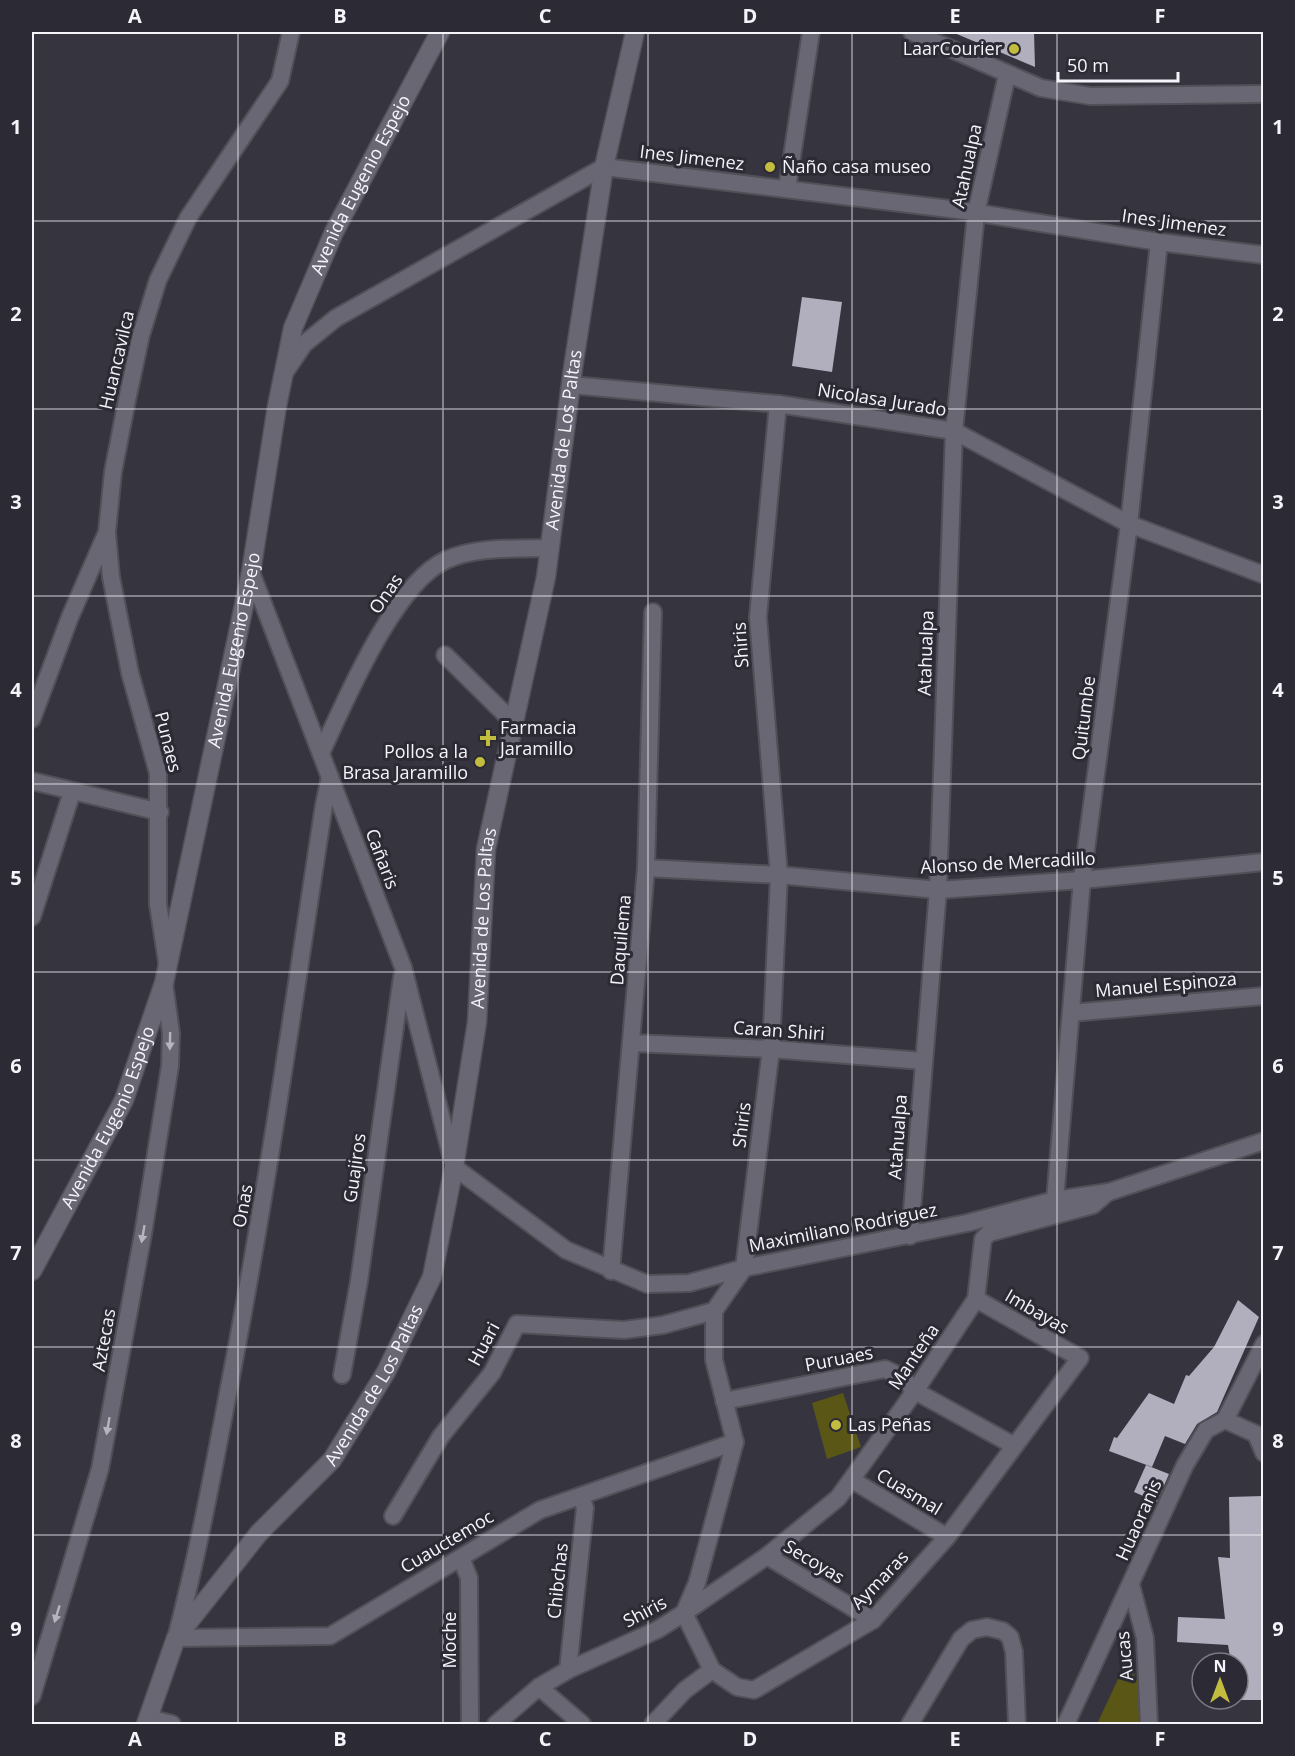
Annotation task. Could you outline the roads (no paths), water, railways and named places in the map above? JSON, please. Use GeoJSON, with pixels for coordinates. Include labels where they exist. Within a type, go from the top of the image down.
{"type":"FeatureCollection","features":[{"type":"Feature","properties":{"kind":"main road","name":"Avenida Eugenio Espejo"},"geometry":{"type":"LineString","coordinates":[[32,1271],[124,1100],[164,983],[251,572],[293,328],[334,232],[440,32]]}},
{"type":"Feature","properties":{"kind":"main road","name":"Avenida de Los Paltas"},"geometry":{"type":"LineString","coordinates":[[147,1721],[176,1638],[259,1533],[332,1460],[386,1372],[432,1277],[454,1167],[477,1022],[486,849],[546,577],[571,385],[604,167],[635,32]]}},
{"type":"Feature","properties":{"kind":"street","name":"Huancavilca"},"geometry":{"type":"LineString","coordinates":[[32,719],[70,617],[107,532],[113,472],[127,400],[141,335],[158,280],[188,218],[280,81],[291,32]]}},
{"type":"Feature","properties":{"kind":"street"},"geometry":{"type":"LineString","coordinates":[[427,59],[431,32]]}},
{"type":"Feature","properties":{"kind":"street"},"geometry":{"type":"LineString","coordinates":[[787,189],[811,32]]}},
{"type":"Feature","properties":{"kind":"street"},"geometry":{"type":"LineString","coordinates":[[912,32],[1041,88],[1089,96],[1263,93]]}},
{"type":"Feature","properties":{"kind":"street","name":"Atahualpa"},"geometry":{"type":"LineString","coordinates":[[910,1236],[938,890],[954,431],[976,213],[1007,75]]}},
{"type":"Feature","properties":{"kind":"street"},"geometry":{"type":"LineString","coordinates":[[284,373],[304,344],[336,318],[604,167]]}},
{"type":"Feature","properties":{"kind":"street","name":"Ines Jimenez"},"geometry":{"type":"LineString","coordinates":[[604,167],[976,213],[1159,242],[1263,255]]}},
{"type":"Feature","properties":{"kind":"street","name":"Quitumbe"},"geometry":{"type":"LineString","coordinates":[[1055,1200],[1082,880],[1129,524],[1159,242]]}},
{"type":"Feature","properties":{"kind":"street","name":"Nicolasa Jurado"},"geometry":{"type":"LineString","coordinates":[[571,385],[778,404],[954,431],[1129,524],[1263,574]]}},
{"type":"Feature","properties":{"kind":"street","name":"Shiris"},"geometry":{"type":"LineString","coordinates":[[714,1311],[744,1268],[771,1049],[780,875],[758,617],[778,404]]}},
{"type":"Feature","properties":{"kind":"street","name":"Punaes"},"geometry":{"type":"LineString","coordinates":[[107,532],[111,577],[130,673],[158,773],[160,812],[158,904],[167,964]]}},
{"type":"Feature","properties":{"kind":"street","name":"Onas"},"geometry":{"type":"LineString","coordinates":[[321,753],[347,698],[397,607],[425,574],[446,560],[481,551],[550,548]]}},
{"type":"Feature","properties":{"kind":"street","name":"Cañaris"},"geometry":{"type":"LineString","coordinates":[[251,572],[403,967],[454,1167]]}},
{"type":"Feature","properties":{"kind":"street","name":"Daquilema"},"geometry":{"type":"LineString","coordinates":[[611,1271],[633,1043],[646,868],[653,612]]}},
{"type":"Feature","properties":{"kind":"street"},"geometry":{"type":"LineString","coordinates":[[445,655],[515,724]]}},
{"type":"Feature","properties":{"kind":"street","name":"Onas"},"geometry":{"type":"LineString","coordinates":[[176,1638],[197,1558],[253,1262],[330,777]]}},
{"type":"Feature","properties":{"kind":"street"},"geometry":{"type":"LineString","coordinates":[[32,780],[72,792],[160,812]]}},
{"type":"Feature","properties":{"kind":"street"},"geometry":{"type":"LineString","coordinates":[[32,917],[72,792]]}},
{"type":"Feature","properties":{"kind":"street","name":"Alonso de Mercadillo"},"geometry":{"type":"LineString","coordinates":[[646,868],[780,875],[938,890],[1082,880],[1263,862]]}},
{"type":"Feature","properties":{"kind":"street","name":"Guajiros"},"geometry":{"type":"LineString","coordinates":[[342,1375],[359,1281],[403,967]]}},
{"type":"Feature","properties":{"kind":"street","name":"Aztecas"},"geometry":{"type":"LineString","coordinates":[[32,1696],[102,1457],[143,1234],[170,1066],[171,1034],[164,983]]}},
{"type":"Feature","properties":{"kind":"street","name":"Manuel Espinoza"},"geometry":{"type":"LineString","coordinates":[[1071,1013],[1263,996]]}},
{"type":"Feature","properties":{"kind":"street","name":"Caran Shiri"},"geometry":{"type":"LineString","coordinates":[[633,1043],[771,1049],[923,1061]]}},
{"type":"Feature","properties":{"kind":"street","name":"Maximiliano Rodriguez"},"geometry":{"type":"LineString","coordinates":[[454,1167],[566,1250],[611,1271],[647,1284],[665,1285],[689,1283],[744,1268],[910,1236],[1055,1200],[1109,1192],[1263,1141]]}},
{"type":"Feature","properties":{"kind":"street","name":"Manteña"},"geometry":{"type":"LineString","coordinates":[[684,1613],[767,1556],[838,1498],[915,1391],[976,1299],[983,1239],[989,1233],[1093,1205],[1109,1192]]}},
{"type":"Feature","properties":{"kind":"street","name":"Imbayas"},"geometry":{"type":"LineString","coordinates":[[976,1299],[1080,1358]]}},
{"type":"Feature","properties":{"kind":"street"},"geometry":{"type":"LineString","coordinates":[[714,1311],[714,1360],[735,1442]]}},
{"type":"Feature","properties":{"kind":"street","name":"Huari"},"geometry":{"type":"LineString","coordinates":[[393,1516],[441,1436],[489,1378],[517,1324],[624,1330],[663,1325],[714,1311]]}},
{"type":"Feature","properties":{"kind":"street","name":"Huaoranis"},"geometry":{"type":"LineString","coordinates":[[1066,1725],[1185,1465],[1206,1430],[1225,1420],[1263,1344]]}},
{"type":"Feature","properties":{"kind":"street","name":"Aymaras"},"geometry":{"type":"LineString","coordinates":[[712,1670],[737,1687],[754,1690],[873,1620],[947,1536],[1080,1358]]}},
{"type":"Feature","properties":{"kind":"street","name":"Puruaes"},"geometry":{"type":"LineString","coordinates":[[724,1401],[880,1369],[902,1377],[915,1391],[1013,1446]]}},
{"type":"Feature","properties":{"kind":"street"},"geometry":{"type":"LineString","coordinates":[[1225,1420],[1256,1434],[1263,1453]]}},
{"type":"Feature","properties":{"kind":"street","name":"Shiris"},"geometry":{"type":"LineString","coordinates":[[495,1725],[539,1687],[568,1670],[657,1630],[684,1613],[697,1583],[735,1442]]}},
{"type":"Feature","properties":{"kind":"street","name":"Cuauctemoc"},"geometry":{"type":"LineString","coordinates":[[176,1638],[330,1635],[540,1510],[735,1442]]}},
{"type":"Feature","properties":{"kind":"street","name":"Cuasmal"},"geometry":{"type":"LineString","coordinates":[[852,1480],[947,1536]]}},
{"type":"Feature","properties":{"kind":"street","name":"Chibchas"},"geometry":{"type":"LineString","coordinates":[[568,1670],[585,1508],[581,1496]]}},
{"type":"Feature","properties":{"kind":"street","name":"Secoyas"},"geometry":{"type":"LineString","coordinates":[[767,1556],[873,1620]]}},
{"type":"Feature","properties":{"kind":"street","name":"Moche"},"geometry":{"type":"LineString","coordinates":[[461,1558],[469,1578],[470,1725]]}},
{"type":"Feature","properties":{"kind":"street","name":"Aucas"},"geometry":{"type":"LineString","coordinates":[[1131,1586],[1145,1638],[1149,1725]]}},
{"type":"Feature","properties":{"kind":"street"},"geometry":{"type":"LineString","coordinates":[[653,1725],[685,1690],[712,1670],[684,1613]]}},
{"type":"Feature","properties":{"kind":"street"},"geometry":{"type":"LineString","coordinates":[[910,1725],[961,1639],[972,1630],[987,1627],[1003,1631],[1013,1644],[1017,1725]]}},
{"type":"Feature","properties":{"kind":"street"},"geometry":{"type":"LineString","coordinates":[[539,1687],[582,1725]]}},
{"type":"Feature","properties":{"kind":"street"},"geometry":{"type":"LineString","coordinates":[[147,1721],[172,1725]]}},
{"type":"Feature","properties":{"kind":"place","name":"LaarCourier"},"geometry":{"type":"Point","coordinates":[1014,49]}},
{"type":"Feature","properties":{"kind":"place","name":"Ñaño casa museo"},"geometry":{"type":"Point","coordinates":[770,167]}},
{"type":"Feature","properties":{"kind":"place","name":"Farmacia Jaramillo"},"geometry":{"type":"Point","coordinates":[488,738]}},
{"type":"Feature","properties":{"kind":"place","name":"Pollos a la Brasa Jaramillo"},"geometry":{"type":"Point","coordinates":[480,762]}},
{"type":"Feature","properties":{"kind":"place","name":"Las Peñas"},"geometry":{"type":"Point","coordinates":[836,1425]}}]}
